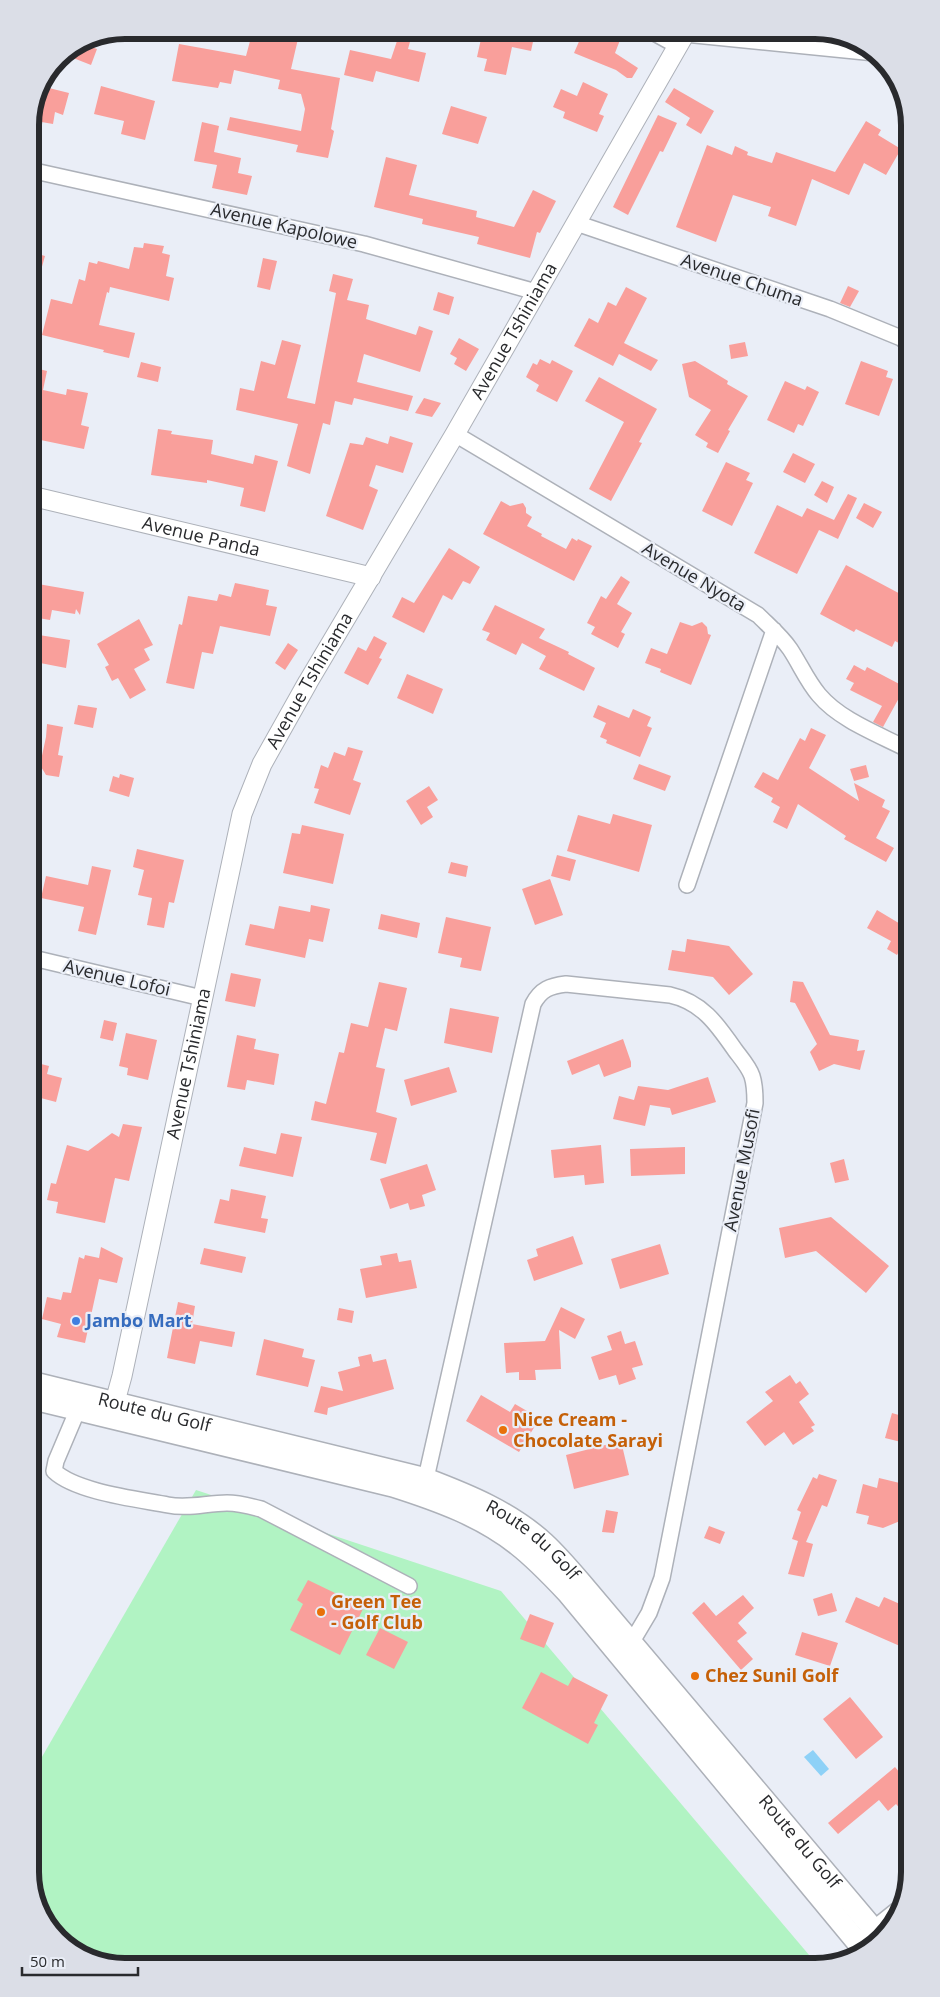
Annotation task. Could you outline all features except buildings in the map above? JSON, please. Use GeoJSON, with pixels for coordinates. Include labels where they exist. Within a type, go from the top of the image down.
{"type":"FeatureCollection","features":[{"type":"Feature","properties":{"kind":"main road","name":"Route du Golf"},"geometry":{"type":"LineString","coordinates":[[39,1385],[81,1402],[474,1498],[510,1518],[543,1543],[581,1582],[627,1650],[868,1940]]}},
{"type":"Feature","properties":{"kind":"main road"},"geometry":{"type":"LineString","coordinates":[[39,1399],[81,1402]]}},
{"type":"Feature","properties":{"kind":"street","name":"Avenue Tshiniama"},"geometry":{"type":"LineString","coordinates":[[113,1409],[242,814],[251,788],[262,764],[303,690],[455,434],[682,39]]}},
{"type":"Feature","properties":{"kind":"street"},"geometry":{"type":"LineString","coordinates":[[707,39],[861,52]]}},
{"type":"Feature","properties":{"kind":"street","name":"Avenue Kapolowe"},"geometry":{"type":"LineString","coordinates":[[39,172],[364,244],[536,292]]}},
{"type":"Feature","properties":{"kind":"street","name":"Avenue Chuma"},"geometry":{"type":"LineString","coordinates":[[576,223],[830,309],[901,338]]}},
{"type":"Feature","properties":{"kind":"street","name":"Avenue Nyota"},"geometry":{"type":"LineString","coordinates":[[455,434],[758,615],[789,648],[819,695],[838,713],[901,746]]}},
{"type":"Feature","properties":{"kind":"street","name":"Avenue Panda"},"geometry":{"type":"LineString","coordinates":[[39,498],[371,577]]}},
{"type":"Feature","properties":{"kind":"street"},"geometry":{"type":"LineString","coordinates":[[687,885],[774,630]]}},
{"type":"Feature","properties":{"kind":"street","name":"Avenue Lofoi"},"geometry":{"type":"LineString","coordinates":[[39,960],[202,998]]}},
{"type":"Feature","properties":{"kind":"street","name":"Avenue Musofi"},"geometry":{"type":"LineString","coordinates":[[424,1487],[531,1013],[537,996],[541,991],[551,986],[566,984],[670,995],[681,997],[697,1005],[715,1022],[751,1074],[756,1103],[662,1578],[649,1613],[627,1650]]}},
{"type":"Feature","properties":{"kind":"street"},"geometry":{"type":"LineString","coordinates":[[81,1402],[56,1461],[54,1471],[60,1477],[79,1486],[168,1506],[181,1508],[226,1503],[244,1504],[261,1509],[409,1586]]}},
{"type":"Feature","properties":{"kind":"street"},"geometry":{"type":"LineString","coordinates":[[868,1940],[885,1923]]}},
{"type":"Feature","properties":{"kind":"green space"},"geometry":{"type":"Polygon","coordinates":[[[196,1490],[501,1591],[812,1958],[108,1957],[77,1944],[68,1937],[53,1920],[45,1905],[40,1889],[39,1872],[39,1762],[196,1490]]]}},
{"type":"Feature","properties":{"kind":"water"},"geometry":{"type":"Polygon","coordinates":[[[813,1750],[829,1769],[821,1776],[804,1757],[813,1750]]]}},
{"type":"Feature","properties":{"kind":"place","name":"Jambo Mart"},"geometry":{"type":"Point","coordinates":[76,1321]}},
{"type":"Feature","properties":{"kind":"place","name":"Nice Cream - Chocolate Sarayi"},"geometry":{"type":"Point","coordinates":[503,1430]}},
{"type":"Feature","properties":{"kind":"place","name":"Green Tee - Golf Club"},"geometry":{"type":"Point","coordinates":[321,1612]}},
{"type":"Feature","properties":{"kind":"place","name":"Chez Sunil Golf"},"geometry":{"type":"Point","coordinates":[695,1676]}}]}
